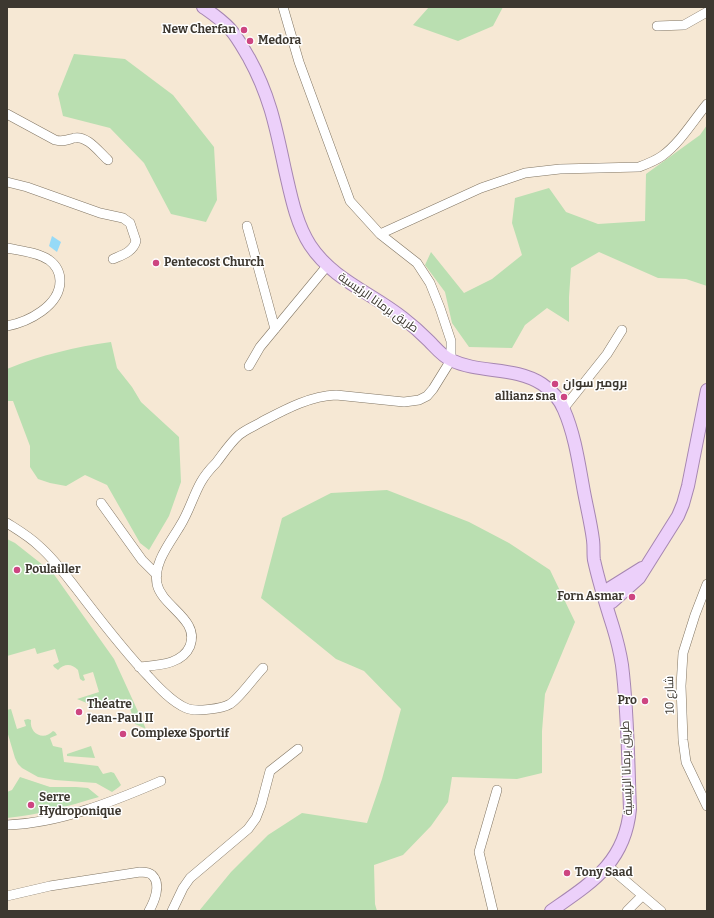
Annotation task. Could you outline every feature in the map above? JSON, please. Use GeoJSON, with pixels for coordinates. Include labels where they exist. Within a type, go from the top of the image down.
{"type":"FeatureCollection","features":[{"type":"Feature","properties":{"kind":"main road","name":"طريق برمانا الرئيسية"},"geometry":{"type":"LineString","coordinates":[[203,7],[229,28],[240,42],[257,72],[274,117],[289,189],[297,218],[310,245],[327,266],[350,284],[403,318],[451,360],[466,365],[527,376],[543,384],[555,395],[564,408],[576,451],[593,542],[600,556],[608,597],[618,624],[617,640],[622,664],[630,809],[626,836],[608,866],[596,879],[550,911]]}},
{"type":"Feature","properties":{"kind":"main road"},"geometry":{"type":"LineString","coordinates":[[608,597],[646,565],[678,516],[688,486],[707,390]]}},
{"type":"Feature","properties":{"kind":"street"},"geometry":{"type":"LineString","coordinates":[[140,667],[166,663],[178,659],[190,646],[192,636],[184,619],[162,594],[157,585],[159,564],[184,520],[200,483],[231,443],[240,434],[296,405],[312,398],[326,395],[404,402],[419,400],[427,396],[433,389],[451,360],[451,341],[430,283],[417,263],[380,234],[350,201],[301,68],[283,7]]}},
{"type":"Feature","properties":{"kind":"street"},"geometry":{"type":"LineString","coordinates":[[657,26],[684,25],[707,12]]}},
{"type":"Feature","properties":{"kind":"street"},"geometry":{"type":"LineString","coordinates":[[380,234],[481,188],[517,176],[560,169],[639,167],[662,156],[680,139],[707,104]]}},
{"type":"Feature","properties":{"kind":"street"},"geometry":{"type":"LineString","coordinates":[[7,114],[46,137],[61,142],[76,138],[85,139],[108,160]]}},
{"type":"Feature","properties":{"kind":"street"},"geometry":{"type":"LineString","coordinates":[[7,182],[100,213],[118,216],[130,223],[136,241],[134,246],[128,252],[113,259]]}},
{"type":"Feature","properties":{"kind":"street"},"geometry":{"type":"LineString","coordinates":[[247,226],[275,328]]}},
{"type":"Feature","properties":{"kind":"street"},"geometry":{"type":"LineString","coordinates":[[7,248],[27,252],[49,261],[56,267],[60,275],[60,282],[59,290],[55,298],[44,309],[27,320],[7,326]]}},
{"type":"Feature","properties":{"kind":"street"},"geometry":{"type":"LineString","coordinates":[[249,366],[260,347],[327,266]]}},
{"type":"Feature","properties":{"kind":"street"},"geometry":{"type":"LineString","coordinates":[[564,408],[607,354],[622,330]]}},
{"type":"Feature","properties":{"kind":"street"},"geometry":{"type":"LineString","coordinates":[[101,503],[142,560],[157,575]]}},
{"type":"Feature","properties":{"kind":"street"},"geometry":{"type":"LineString","coordinates":[[7,523],[23,533],[55,562],[113,636],[140,667],[175,702],[186,708],[194,710],[208,710],[230,704],[263,668]]}},
{"type":"Feature","properties":{"kind":"street","name":"شارع 10"},"geometry":{"type":"LineString","coordinates":[[707,584],[683,653],[681,686],[683,740],[686,762],[707,806]]}},
{"type":"Feature","properties":{"kind":"street"},"geometry":{"type":"LineString","coordinates":[[172,911],[183,888],[190,878],[248,829],[256,818],[261,805],[270,771],[298,749]]}},
{"type":"Feature","properties":{"kind":"street"},"geometry":{"type":"LineString","coordinates":[[7,825],[39,821],[75,813],[112,801],[160,781]]}},
{"type":"Feature","properties":{"kind":"street"},"geometry":{"type":"LineString","coordinates":[[493,911],[479,852],[497,790]]}},
{"type":"Feature","properties":{"kind":"street"},"geometry":{"type":"LineString","coordinates":[[608,866],[660,911]]}},
{"type":"Feature","properties":{"kind":"street"},"geometry":{"type":"LineString","coordinates":[[7,896],[50,886],[148,872],[152,874],[156,880],[156,893],[149,911]]}},
{"type":"Feature","properties":{"kind":"street"},"geometry":{"type":"LineString","coordinates":[[627,911],[642,896]]}},
{"type":"Feature","properties":{"kind":"green space"},"geometry":{"type":"Polygon","coordinates":[[[429,7],[503,7],[493,26],[458,41],[413,25],[429,7]]]}},
{"type":"Feature","properties":{"kind":"green space"},"geometry":{"type":"Polygon","coordinates":[[[74,54],[125,59],[173,95],[214,147],[217,200],[206,222],[171,214],[144,163],[110,128],[63,116],[58,94],[74,54]]]}},
{"type":"Feature","properties":{"kind":"green space"},"geometry":{"type":"Polygon","coordinates":[[[707,125],[707,286],[686,279],[658,278],[599,252],[571,268],[569,322],[547,308],[525,325],[512,348],[469,347],[452,323],[445,292],[425,265],[431,252],[464,293],[492,279],[522,255],[512,223],[515,198],[549,188],[566,212],[598,224],[645,221],[646,174],[700,135],[707,125]]]}},
{"type":"Feature","properties":{"kind":"green space"},"geometry":{"type":"Polygon","coordinates":[[[111,342],[117,368],[132,387],[141,402],[179,437],[181,482],[169,516],[149,550],[140,543],[107,485],[85,475],[66,486],[38,479],[30,467],[30,446],[13,401],[7,401],[7,369],[58,352],[111,342]]]}},
{"type":"Feature","properties":{"kind":"green space"},"geometry":{"type":"Polygon","coordinates":[[[387,490],[469,522],[509,543],[550,570],[575,622],[545,694],[542,731],[542,773],[517,779],[452,777],[448,802],[431,826],[403,855],[374,865],[375,904],[377,911],[199,911],[231,872],[268,835],[302,813],[367,823],[382,779],[401,709],[364,671],[336,659],[261,598],[282,518],[331,493],[387,490]]]}},
{"type":"Feature","properties":{"kind":"green space"},"geometry":{"type":"Polygon","coordinates":[[[7,539],[15,543],[53,573],[114,659],[146,729],[135,724],[127,699],[99,708],[77,699],[99,692],[93,672],[83,675],[85,680],[83,681],[80,679],[78,670],[73,666],[63,666],[58,670],[53,665],[59,662],[55,649],[37,654],[35,648],[7,656],[7,539]]]}},
{"type":"Feature","properties":{"kind":"green space"},"geometry":{"type":"Polygon","coordinates":[[[11,709],[17,729],[26,726],[24,720],[28,719],[31,720],[32,729],[42,736],[53,731],[55,732],[57,735],[50,738],[53,746],[62,748],[64,762],[98,766],[103,774],[111,772],[114,773],[121,785],[112,792],[96,783],[55,780],[38,777],[22,768],[15,758],[7,731],[7,710],[11,709]]]}},
{"type":"Feature","properties":{"kind":"green space"},"geometry":{"type":"Polygon","coordinates":[[[91,746],[95,758],[67,756],[67,754],[91,746]]]}},
{"type":"Feature","properties":{"kind":"green space"},"geometry":{"type":"Polygon","coordinates":[[[20,777],[50,787],[88,788],[99,797],[65,807],[19,817],[7,818],[7,792],[12,790],[20,777]]]}},
{"type":"Feature","properties":{"kind":"water"},"geometry":{"type":"Polygon","coordinates":[[[52,236],[61,242],[57,252],[49,246],[52,236]]]}},
{"type":"Feature","properties":{"kind":"place","name":"New Cherfan"},"geometry":{"type":"Point","coordinates":[244,30]}},
{"type":"Feature","properties":{"kind":"place","name":"Medora"},"geometry":{"type":"Point","coordinates":[250,41]}},
{"type":"Feature","properties":{"kind":"place","name":"Pentecost Church"},"geometry":{"type":"Point","coordinates":[156,263]}},
{"type":"Feature","properties":{"kind":"place","name":"برومير سوان"},"geometry":{"type":"Point","coordinates":[555,384]}},
{"type":"Feature","properties":{"kind":"place","name":"allianz sna"},"geometry":{"type":"Point","coordinates":[564,397]}},
{"type":"Feature","properties":{"kind":"place","name":"Poulailler"},"geometry":{"type":"Point","coordinates":[17,570]}},
{"type":"Feature","properties":{"kind":"place","name":"Forn Asmar"},"geometry":{"type":"Point","coordinates":[632,597]}},
{"type":"Feature","properties":{"kind":"place","name":"Pro"},"geometry":{"type":"Point","coordinates":[645,701]}},
{"type":"Feature","properties":{"kind":"place","name":"Théatre Jean-Paul II"},"geometry":{"type":"Point","coordinates":[79,712]}},
{"type":"Feature","properties":{"kind":"place","name":"Complexe Sportif"},"geometry":{"type":"Point","coordinates":[123,734]}},
{"type":"Feature","properties":{"kind":"place","name":"Serre Hydroponique"},"geometry":{"type":"Point","coordinates":[31,805]}},
{"type":"Feature","properties":{"kind":"place","name":"Tony Saad"},"geometry":{"type":"Point","coordinates":[567,873]}}]}
